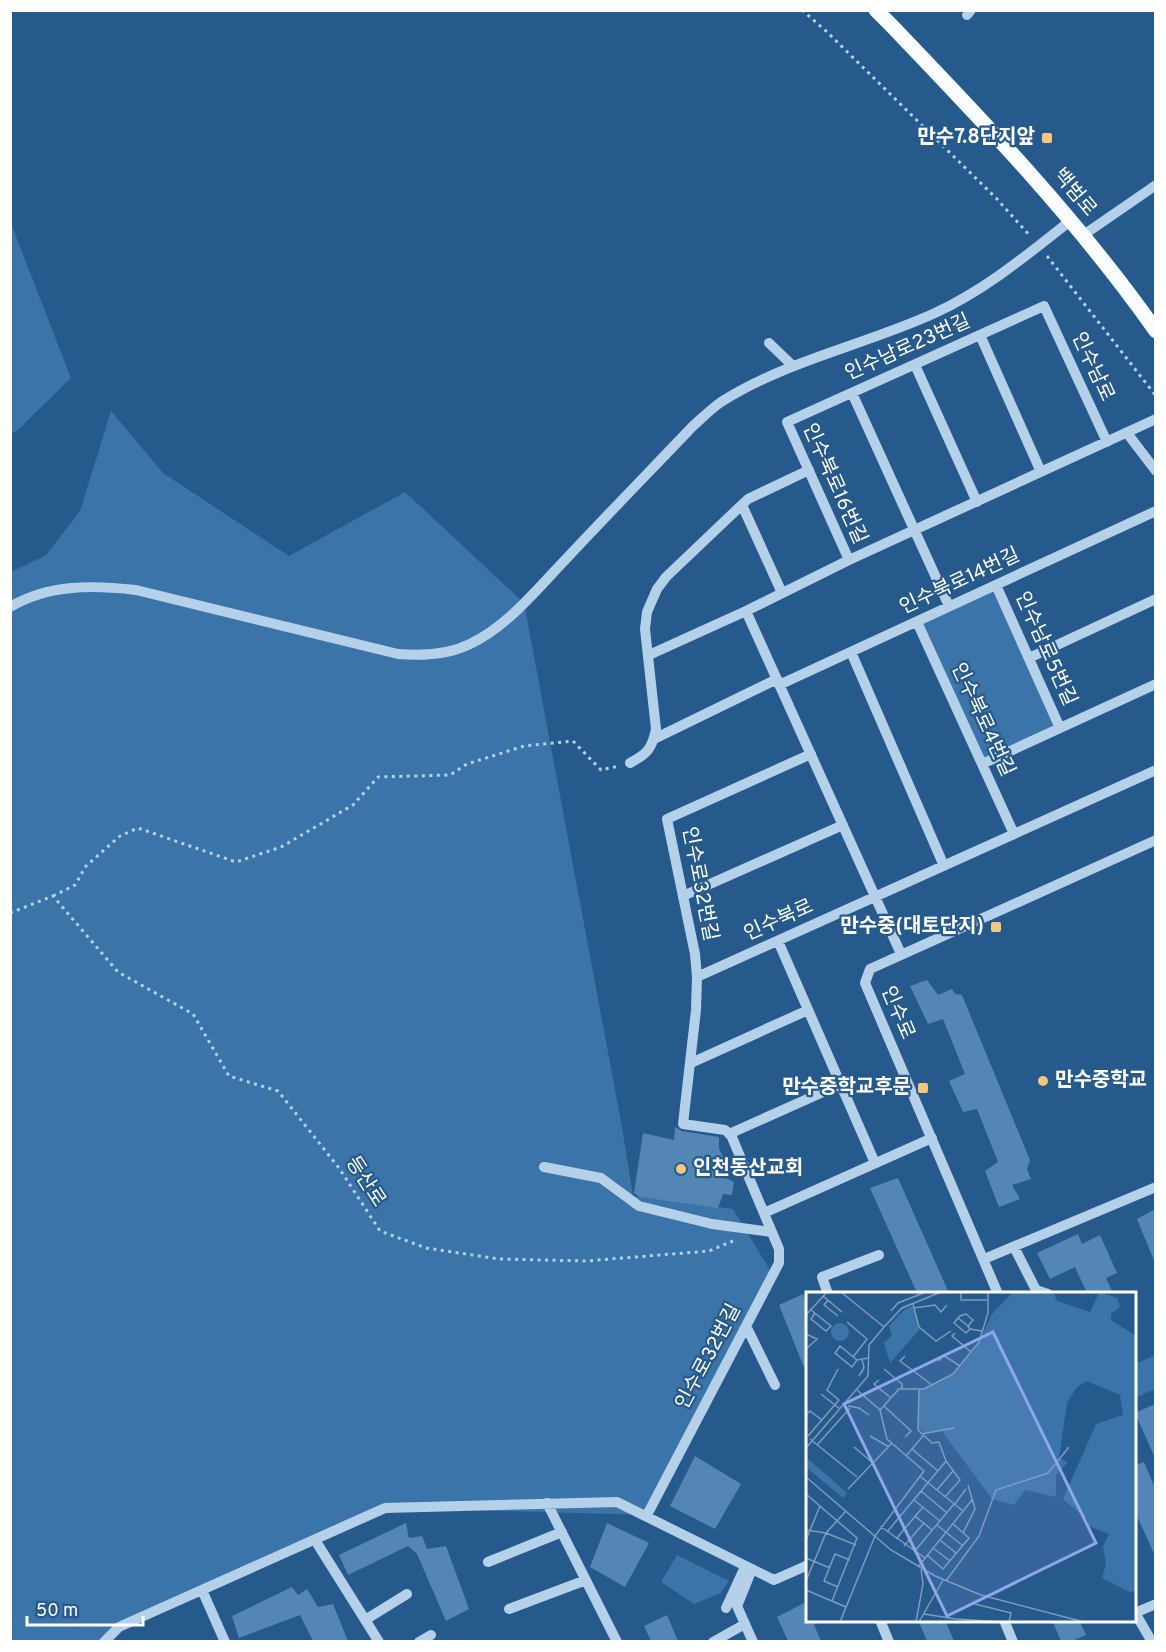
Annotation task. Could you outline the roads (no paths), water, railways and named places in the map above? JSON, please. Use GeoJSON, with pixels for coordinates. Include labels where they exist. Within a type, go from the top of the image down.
{"type":"FeatureCollection","features":[{"type":"Feature","properties":{"kind":"main road","name":"백범로"},"geometry":{"type":"LineString","coordinates":[[876,10],[1008,147],[1124,286],[1155,331]]}},
{"type":"Feature","properties":{"kind":"street"},"geometry":{"type":"LineString","coordinates":[[1082,236],[1155,185]]}},
{"type":"Feature","properties":{"kind":"street"},"geometry":{"type":"LineString","coordinates":[[10,607],[41,594],[65,588],[108,587],[147,593],[377,650],[422,656],[448,652],[470,644],[493,630],[524,603],[693,426],[719,404],[793,366],[934,313],[970,296],[1070,221]]}},
{"type":"Feature","properties":{"kind":"street","name":"인수남로23번길"},"geometry":{"type":"LineString","coordinates":[[788,422],[1044,306]]}},
{"type":"Feature","properties":{"kind":"street","name":"인수남로"},"geometry":{"type":"LineString","coordinates":[[1044,306],[1107,442]]}},
{"type":"Feature","properties":{"kind":"street"},"geometry":{"type":"LineString","coordinates":[[980,335],[1041,472]]}},
{"type":"Feature","properties":{"kind":"street"},"geometry":{"type":"LineString","coordinates":[[769,343],[793,366]]}},
{"type":"Feature","properties":{"kind":"street"},"geometry":{"type":"LineString","coordinates":[[915,364],[977,502]]}},
{"type":"Feature","properties":{"kind":"street"},"geometry":{"type":"LineString","coordinates":[[852,393],[949,606]]}},
{"type":"Feature","properties":{"kind":"street","name":"인수북로16번길"},"geometry":{"type":"LineString","coordinates":[[649,655],[1155,419]]}},
{"type":"Feature","properties":{"kind":"street","name":"인수북로16번길"},"geometry":{"type":"LineString","coordinates":[[788,422],[849,560]]}},
{"type":"Feature","properties":{"kind":"street"},"geometry":{"type":"LineString","coordinates":[[1127,433],[1155,471]]}},
{"type":"Feature","properties":{"kind":"street"},"geometry":{"type":"LineString","coordinates":[[630,763],[642,757],[653,745],[656,729],[645,629],[647,612],[657,589],[666,577],[748,499],[809,470]]}},
{"type":"Feature","properties":{"kind":"street"},"geometry":{"type":"LineString","coordinates":[[742,505],[782,593]]}},
{"type":"Feature","properties":{"kind":"street","name":"인수북로14번길"},"geometry":{"type":"LineString","coordinates":[[778,682],[851,652],[1155,511]]}},
{"type":"Feature","properties":{"kind":"street","name":"인수남로5번길"},"geometry":{"type":"LineString","coordinates":[[996,585],[1060,728]]}},
{"type":"Feature","properties":{"kind":"street"},"geometry":{"type":"LineString","coordinates":[[1029,658],[1155,599]]}},
{"type":"Feature","properties":{"kind":"street"},"geometry":{"type":"LineString","coordinates":[[746,611],[901,954]]}},
{"type":"Feature","properties":{"kind":"street","name":"인수북로4번길"},"geometry":{"type":"LineString","coordinates":[[917,622],[1014,834]]}},
{"type":"Feature","properties":{"kind":"street"},"geometry":{"type":"LineString","coordinates":[[851,652],[944,866]]}},
{"type":"Feature","properties":{"kind":"street"},"geometry":{"type":"LineString","coordinates":[[654,739],[778,682]]}},
{"type":"Feature","properties":{"kind":"street","name":"인수남로5번길"},"geometry":{"type":"LineString","coordinates":[[982,764],[1155,684]]}},
{"type":"Feature","properties":{"kind":"street","name":"인수로32번길"},"geometry":{"type":"LineString","coordinates":[[647,1515],[779,1263],[778,1249],[729,1134],[725,1130],[683,1124],[691,1063],[697,977],[695,954],[668,819],[811,754]]}},
{"type":"Feature","properties":{"kind":"street"},"geometry":{"type":"LineString","coordinates":[[876,897],[1155,770]]}},
{"type":"Feature","properties":{"kind":"street"},"geometry":{"type":"LineString","coordinates":[[683,896],[843,825]]}},
{"type":"Feature","properties":{"kind":"street","name":"인수로"},"geometry":{"type":"LineString","coordinates":[[998,1292],[864,983],[870,969],[1155,840]]}},
{"type":"Feature","properties":{"kind":"street","name":"인수북로"},"geometry":{"type":"LineString","coordinates":[[697,977],[876,897]]}},
{"type":"Feature","properties":{"kind":"street"},"geometry":{"type":"LineString","coordinates":[[778,941],[875,1163]]}},
{"type":"Feature","properties":{"kind":"street"},"geometry":{"type":"LineString","coordinates":[[691,1063],[808,1010]]}},
{"type":"Feature","properties":{"kind":"street"},"geometry":{"type":"LineString","coordinates":[[729,1134],[841,1084]]}},
{"type":"Feature","properties":{"kind":"street"},"geometry":{"type":"LineString","coordinates":[[764,1213],[932,1138]]}},
{"type":"Feature","properties":{"kind":"street"},"geometry":{"type":"LineString","coordinates":[[544,1167],[601,1178],[639,1206],[712,1224],[771,1232]]}},
{"type":"Feature","properties":{"kind":"street"},"geometry":{"type":"LineString","coordinates":[[984,1259],[1155,1187]]}},
{"type":"Feature","properties":{"kind":"street"},"geometry":{"type":"LineString","coordinates":[[1014,1247],[1036,1290],[1044,1292]]}},
{"type":"Feature","properties":{"kind":"street"},"geometry":{"type":"LineString","coordinates":[[828,1292],[822,1277],[879,1255]]}},
{"type":"Feature","properties":{"kind":"street"},"geometry":{"type":"LineString","coordinates":[[746,1326],[775,1385]]}},
{"type":"Feature","properties":{"kind":"street"},"geometry":{"type":"LineString","coordinates":[[104,1641],[119,1627],[385,1509],[617,1502],[774,1580],[806,1565]]}},
{"type":"Feature","properties":{"kind":"street"},"geometry":{"type":"LineString","coordinates":[[547,1503],[617,1641]]}},
{"type":"Feature","properties":{"kind":"street"},"geometry":{"type":"LineString","coordinates":[[488,1562],[562,1532]]}},
{"type":"Feature","properties":{"kind":"street"},"geometry":{"type":"LineString","coordinates":[[315,1540],[379,1641]]}},
{"type":"Feature","properties":{"kind":"street"},"geometry":{"type":"LineString","coordinates":[[726,1608],[748,1569]]}},
{"type":"Feature","properties":{"kind":"street"},"geometry":{"type":"LineString","coordinates":[[748,1569],[737,1606],[753,1641]]}},
{"type":"Feature","properties":{"kind":"street"},"geometry":{"type":"LineString","coordinates":[[509,1609],[586,1580]]}},
{"type":"Feature","properties":{"kind":"street"},"geometry":{"type":"LineString","coordinates":[[202,1590],[225,1641]]}},
{"type":"Feature","properties":{"kind":"street"},"geometry":{"type":"LineString","coordinates":[[365,1620],[407,1594]]}},
{"type":"Feature","properties":{"kind":"street"},"geometry":{"type":"LineString","coordinates":[[1152,1641],[1136,1611],[1155,1604]]}},
{"type":"Feature","properties":{"kind":"street"},"geometry":{"type":"LineString","coordinates":[[881,1622],[889,1641]]}},
{"type":"Feature","properties":{"kind":"street"},"geometry":{"type":"LineString","coordinates":[[1005,1622],[1013,1641]]}},
{"type":"Feature","properties":{"kind":"street"},"geometry":{"type":"LineString","coordinates":[[713,1641],[745,1624]]}},
{"type":"Feature","properties":{"kind":"street"},"geometry":{"type":"LineString","coordinates":[[418,1641],[431,1635]]}},
{"type":"Feature","properties":{"kind":"place","name":"만수7.8단지앞"},"geometry":{"type":"Point","coordinates":[1047,138]}},
{"type":"Feature","properties":{"kind":"place","name":"만수중(대토단지)"},"geometry":{"type":"Point","coordinates":[996,927]}},
{"type":"Feature","properties":{"kind":"place","name":"만수중학교"},"geometry":{"type":"Point","coordinates":[1043,1081]}},
{"type":"Feature","properties":{"kind":"place","name":"만수중학교후문"},"geometry":{"type":"Point","coordinates":[923,1088]}},
{"type":"Feature","properties":{"kind":"place","name":"인천동산교회"},"geometry":{"type":"Point","coordinates":[681,1169]}}]}
